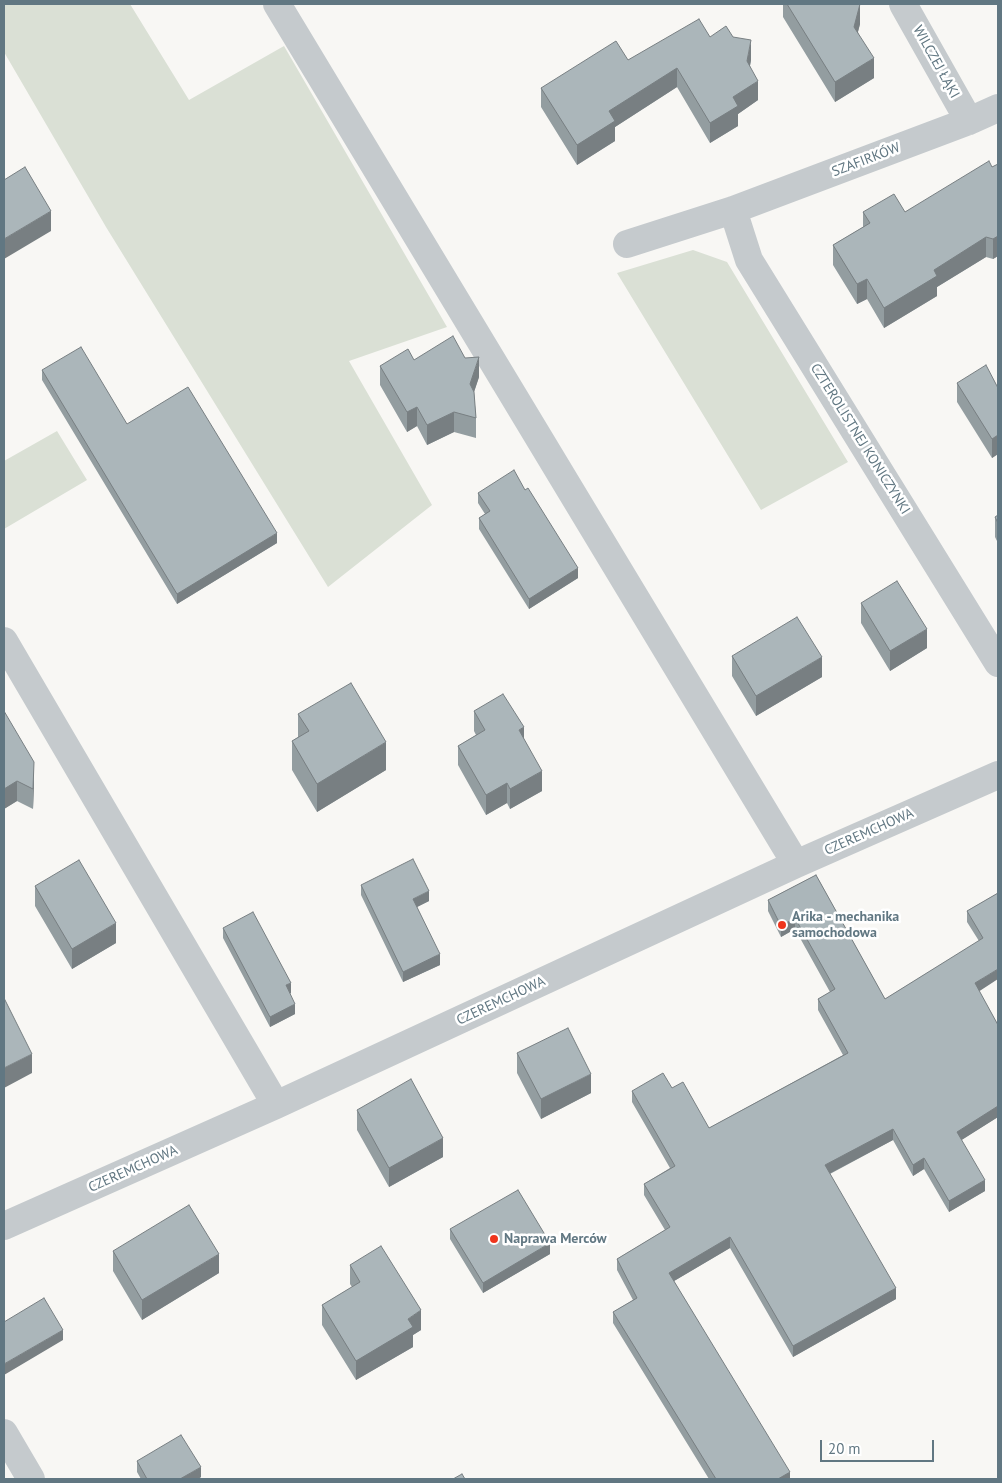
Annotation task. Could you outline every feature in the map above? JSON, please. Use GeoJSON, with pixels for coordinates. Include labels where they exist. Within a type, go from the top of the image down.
{"type":"FeatureCollection","features":[{"type":"Feature","properties":{"kind":"street"},"geometry":{"type":"LineString","coordinates":[[277,4],[796,864]]}},
{"type":"Feature","properties":{"kind":"street","name":"WILCZEJ ŁĄKI"},"geometry":{"type":"LineString","coordinates":[[903,4],[970,121]]}},
{"type":"Feature","properties":{"kind":"street","name":"SZAFIRKÓW"},"geometry":{"type":"LineString","coordinates":[[627,244],[733,210],[970,121],[998,108]]}},
{"type":"Feature","properties":{"kind":"street","name":"CZTEROLISTNEJ KONICZYNKI"},"geometry":{"type":"LineString","coordinates":[[733,210],[749,260],[998,663]]}},
{"type":"Feature","properties":{"kind":"street"},"geometry":{"type":"LineString","coordinates":[[4,641],[276,1105]]}},
{"type":"Feature","properties":{"kind":"street","name":"CZEREMCHOWA"},"geometry":{"type":"LineString","coordinates":[[4,1226],[276,1105],[796,864],[998,775]]}},
{"type":"Feature","properties":{"kind":"street"},"geometry":{"type":"LineString","coordinates":[[4,1433],[31,1479]]}},
{"type":"Feature","properties":{"kind":"shaded area"},"geometry":{"type":"Polygon","coordinates":[[[4,4],[130,4],[189,100],[284,46],[447,327],[349,361],[432,505],[328,587],[106,227],[4,52],[4,4]]]}},
{"type":"Feature","properties":{"kind":"shaded area"},"geometry":{"type":"Polygon","coordinates":[[[693,250],[727,262],[848,462],[761,510],[617,273],[693,250]]]}},
{"type":"Feature","properties":{"kind":"shaded area"},"geometry":{"type":"Polygon","coordinates":[[[57,431],[87,480],[4,529],[4,461],[57,431]]]}},
{"type":"Feature","properties":{"kind":"building"},"geometry":{"type":"Polygon","coordinates":[[[787,4],[860,4],[854,27],[874,58],[835,82],[787,4]]]}},
{"type":"Feature","properties":{"kind":"building"},"geometry":{"type":"Polygon","coordinates":[[[699,19],[710,37],[726,26],[733,37],[751,40],[747,61],[758,81],[733,97],[738,106],[710,123],[677,68],[609,111],[615,121],[577,145],[541,88],[616,41],[628,60],[699,19]]]}},
{"type":"Feature","properties":{"kind":"building"},"geometry":{"type":"Polygon","coordinates":[[[989,161],[992,167],[998,164],[998,236],[993,239],[986,237],[934,270],[937,276],[884,308],[867,279],[857,284],[833,245],[870,223],[863,212],[894,194],[905,212],[989,161]]]}},
{"type":"Feature","properties":{"kind":"building"},"geometry":{"type":"Polygon","coordinates":[[[25,167],[51,211],[4,239],[4,180],[25,167]]]}},
{"type":"Feature","properties":{"kind":"building"},"geometry":{"type":"Polygon","coordinates":[[[453,336],[465,358],[479,357],[470,384],[474,392],[476,418],[454,412],[427,425],[417,407],[407,412],[380,366],[408,349],[414,360],[453,336]]]}},
{"type":"Feature","properties":{"kind":"building"},"geometry":{"type":"Polygon","coordinates":[[[81,347],[127,424],[188,387],[277,533],[177,594],[42,370],[81,347]]]}},
{"type":"Feature","properties":{"kind":"building"},"geometry":{"type":"Polygon","coordinates":[[[986,365],[998,388],[998,435],[992,439],[957,383],[986,365]]]}},
{"type":"Feature","properties":{"kind":"building"},"geometry":{"type":"Polygon","coordinates":[[[514,470],[525,490],[528,488],[578,568],[529,599],[479,518],[490,511],[478,493],[514,470]]]}},
{"type":"Feature","properties":{"kind":"building"},"geometry":{"type":"Polygon","coordinates":[[[897,581],[927,629],[890,651],[861,603],[897,581]]]}},
{"type":"Feature","properties":{"kind":"building"},"geometry":{"type":"Polygon","coordinates":[[[797,617],[822,657],[756,696],[732,656],[797,617]]]}},
{"type":"Feature","properties":{"kind":"building"},"geometry":{"type":"Polygon","coordinates":[[[351,683],[386,742],[317,784],[292,741],[309,731],[298,714],[351,683]]]}},
{"type":"Feature","properties":{"kind":"building"},"geometry":{"type":"Polygon","coordinates":[[[503,694],[524,727],[519,730],[542,771],[510,789],[507,783],[486,795],[458,746],[485,730],[474,711],[503,694]]]}},
{"type":"Feature","properties":{"kind":"building"},"geometry":{"type":"Polygon","coordinates":[[[4,711],[34,762],[33,789],[17,781],[4,789],[4,711]]]}},
{"type":"Feature","properties":{"kind":"building"},"geometry":{"type":"Polygon","coordinates":[[[413,859],[429,891],[413,899],[440,954],[403,972],[361,885],[413,859]]]}},
{"type":"Feature","properties":{"kind":"building"},"geometry":{"type":"Polygon","coordinates":[[[79,860],[116,923],[72,949],[35,886],[79,860]]]}},
{"type":"Feature","properties":{"kind":"building"},"geometry":{"type":"Polygon","coordinates":[[[816,875],[885,999],[983,938],[967,911],[998,893],[998,969],[975,983],[998,1025],[998,1106],[957,1132],[985,1180],[949,1201],[924,1158],[913,1165],[893,1129],[825,1165],[896,1288],[793,1346],[730,1237],[669,1273],[790,1472],[778,1479],[716,1479],[613,1312],[637,1298],[617,1259],[670,1227],[644,1184],[675,1166],[632,1091],[663,1073],[672,1088],[683,1082],[709,1128],[848,1053],[818,999],[835,989],[795,918],[781,926],[768,900],[816,875]]]}},
{"type":"Feature","properties":{"kind":"building"},"geometry":{"type":"Polygon","coordinates":[[[253,912],[291,983],[286,985],[295,1004],[270,1017],[223,928],[253,912]]]}},
{"type":"Feature","properties":{"kind":"building"},"geometry":{"type":"Polygon","coordinates":[[[4,998],[32,1054],[4,1068],[4,998]]]}},
{"type":"Feature","properties":{"kind":"building"},"geometry":{"type":"Polygon","coordinates":[[[568,1028],[591,1074],[541,1099],[517,1053],[568,1028]]]}},
{"type":"Feature","properties":{"kind":"building"},"geometry":{"type":"Polygon","coordinates":[[[411,1079],[443,1138],[389,1168],[357,1110],[411,1079]]]}},
{"type":"Feature","properties":{"kind":"building"},"geometry":{"type":"Polygon","coordinates":[[[518,1190],[550,1243],[483,1283],[450,1229],[518,1190]]]}},
{"type":"Feature","properties":{"kind":"building"},"geometry":{"type":"Polygon","coordinates":[[[189,1205],[219,1254],[142,1300],[113,1251],[189,1205]]]}},
{"type":"Feature","properties":{"kind":"building"},"geometry":{"type":"Polygon","coordinates":[[[381,1246],[421,1310],[408,1319],[413,1327],[356,1361],[322,1305],[360,1282],[350,1265],[381,1246]]]}},
{"type":"Feature","properties":{"kind":"building"},"geometry":{"type":"Polygon","coordinates":[[[44,1298],[63,1330],[4,1364],[4,1322],[44,1298]]]}},
{"type":"Feature","properties":{"kind":"building"},"geometry":{"type":"Polygon","coordinates":[[[181,1435],[201,1467],[180,1479],[147,1479],[137,1461],[181,1435]]]}},
{"type":"Feature","properties":{"kind":"building"},"geometry":{"type":"Polygon","coordinates":[[[462,1474],[465,1479],[453,1479],[462,1474]]]}},
{"type":"Feature","properties":{"kind":"place","name":"Arika - mechanika samochodowa"},"geometry":{"type":"Point","coordinates":[782,925]}},
{"type":"Feature","properties":{"kind":"place","name":"Naprawa Merców"},"geometry":{"type":"Point","coordinates":[494,1239]}}]}
